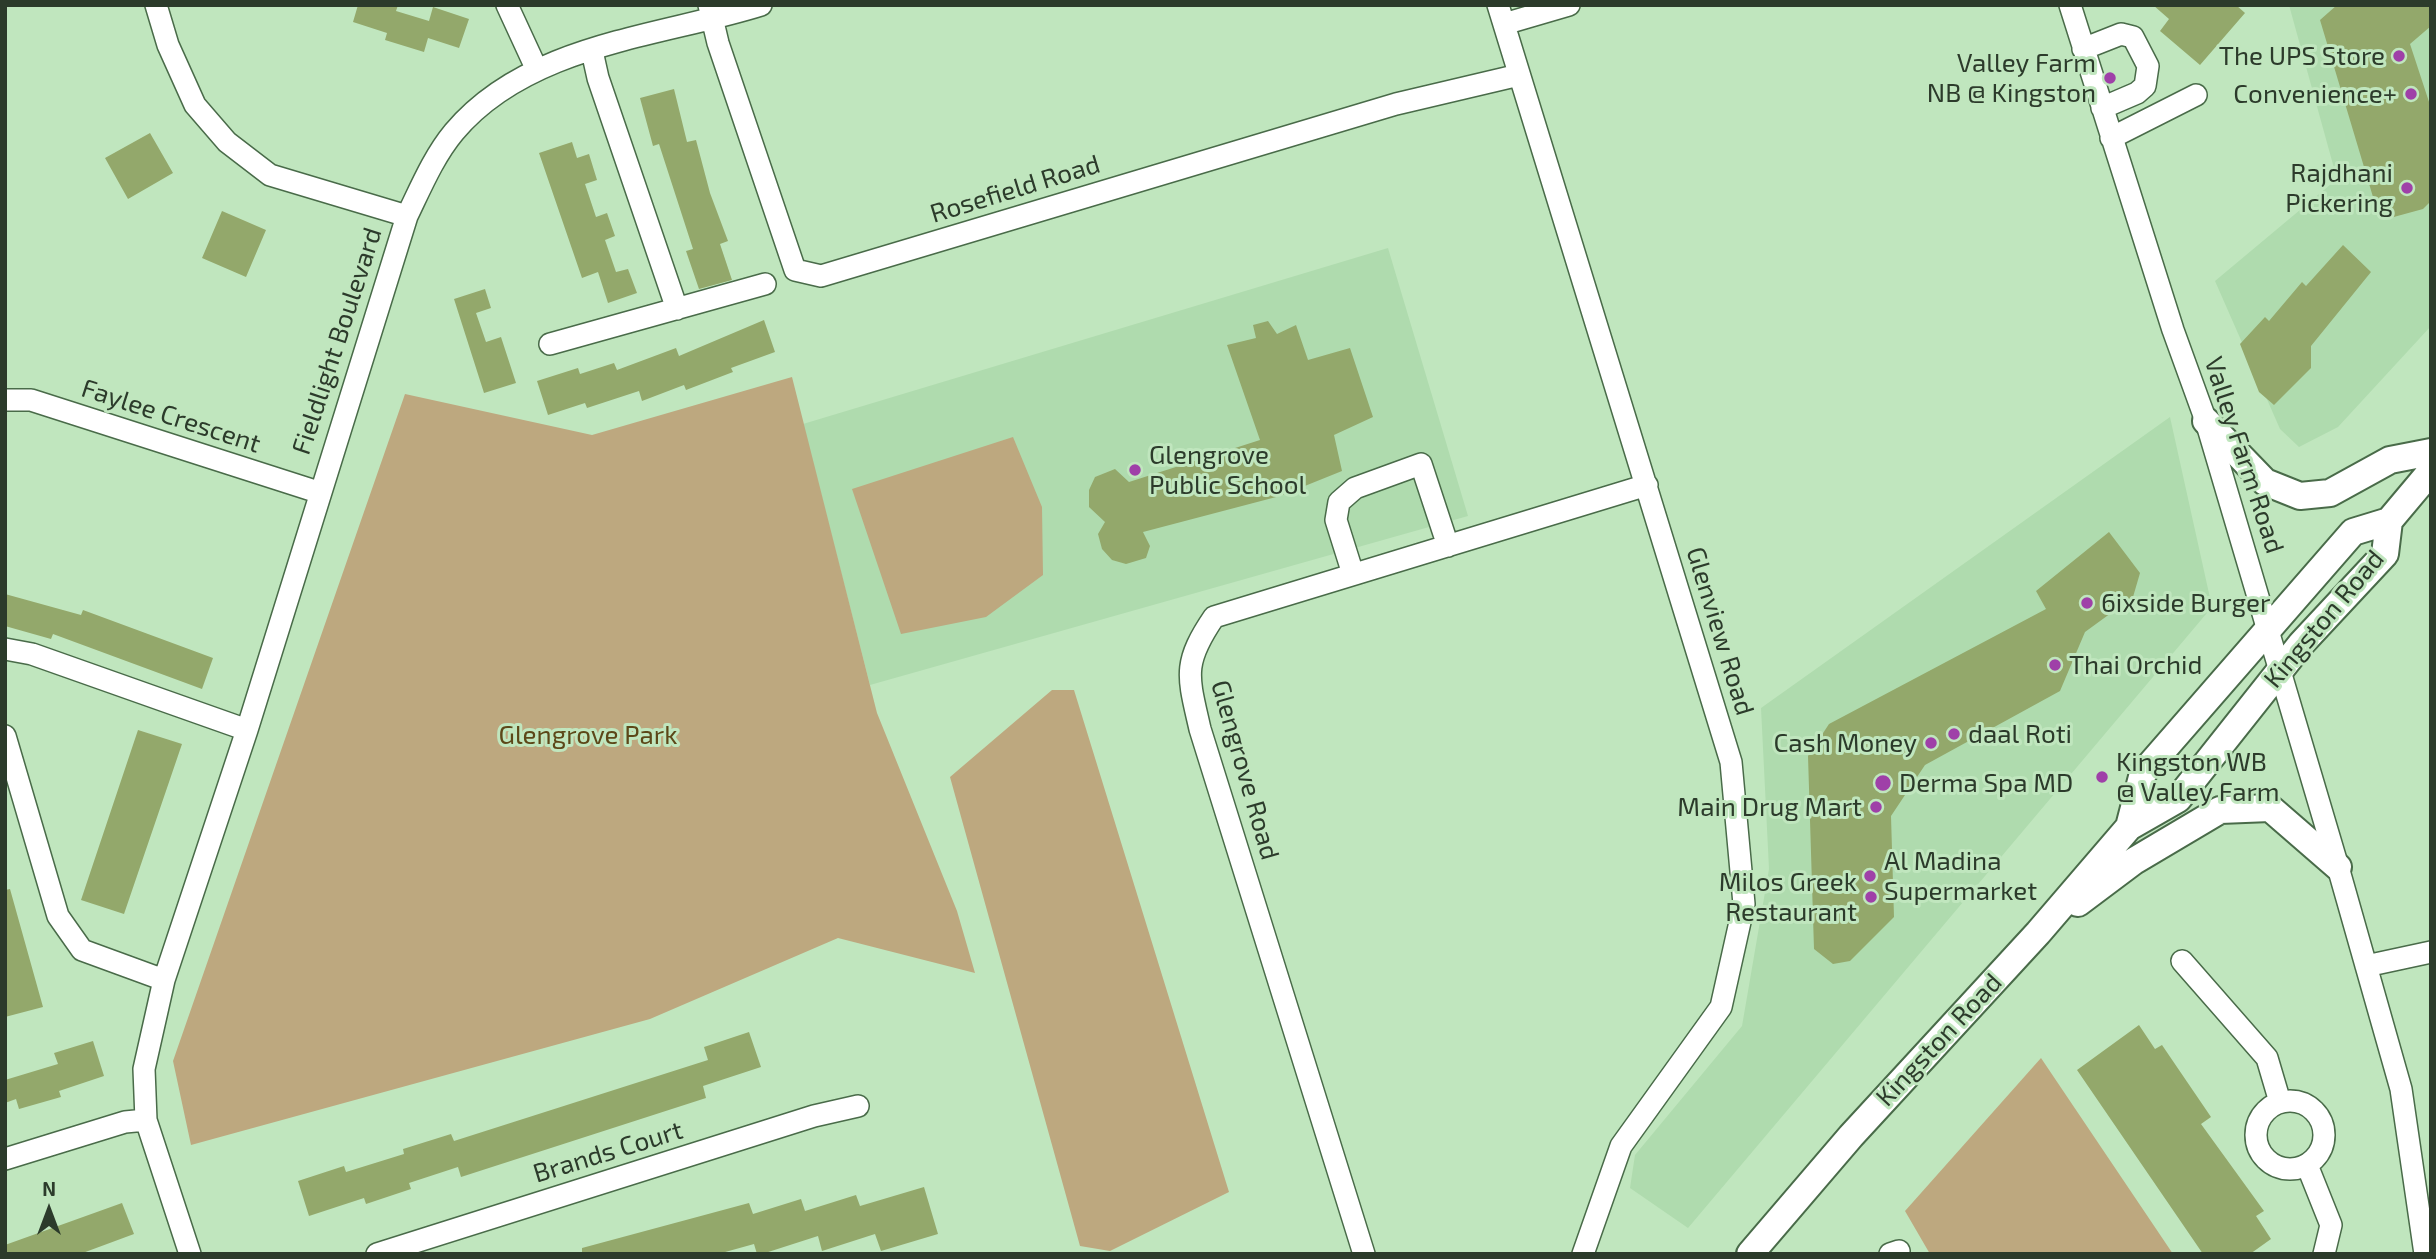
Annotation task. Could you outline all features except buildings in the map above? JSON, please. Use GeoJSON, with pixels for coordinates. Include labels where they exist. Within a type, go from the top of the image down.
{"type":"FeatureCollection","features":[{"type":"Feature","properties":{"kind":"main road"},"geometry":{"type":"LineString","coordinates":[[2206,421],[2265,482],[2300,496],[2330,493],[2390,460],[2431,452]]}},
{"type":"Feature","properties":{"kind":"main road","name":"Kingston Road"},"geometry":{"type":"LineString","coordinates":[[2129,827],[2143,773],[2353,532],[2389,521],[2431,471]]}},
{"type":"Feature","properties":{"kind":"main road","name":"Kingston Road"},"geometry":{"type":"LineString","coordinates":[[1750,1254],[1851,1136],[2038,933],[2129,827],[2178,799],[2280,668],[2385,554],[2389,521]]}},
{"type":"Feature","properties":{"kind":"main road"},"geometry":{"type":"LineString","coordinates":[[2038,933],[2134,861],[2220,810],[2270,808],[2338,867]]}},
{"type":"Feature","properties":{"kind":"street"},"geometry":{"type":"LineString","coordinates":[[156,5],[169,45],[195,105],[227,142],[271,175],[407,216]]}},
{"type":"Feature","properties":{"kind":"street"},"geometry":{"type":"LineString","coordinates":[[507,5],[537,70]]}},
{"type":"Feature","properties":{"kind":"street","name":"Fieldlight Boulevard"},"geometry":{"type":"LineString","coordinates":[[190,1254],[146,1120],[144,1069],[164,980],[247,730],[318,492],[407,216],[430,168],[454,132],[494,96],[537,70],[683,25],[711,13],[761,5]]}},
{"type":"Feature","properties":{"kind":"street","name":"Valley Farm Road"},"geometry":{"type":"LineString","coordinates":[[2070,5],[2173,330],[2206,421],[2338,867],[2401,1090],[2425,1207],[2425,1254]]}},
{"type":"Feature","properties":{"kind":"street"},"geometry":{"type":"LineString","coordinates":[[1501,15],[1564,6]]}},
{"type":"Feature","properties":{"kind":"street","name":"Rosefield Road"},"geometry":{"type":"LineString","coordinates":[[711,13],[718,43],[795,270],[821,276],[1396,104],[1519,75]]}},
{"type":"Feature","properties":{"kind":"street","name":"Glenview Road"},"geometry":{"type":"LineString","coordinates":[[1501,15],[1731,762],[1744,904],[1721,1007],[1621,1146],[1583,1254]]}},
{"type":"Feature","properties":{"kind":"street"},"geometry":{"type":"LineString","coordinates":[[2083,49],[2122,34],[2133,37],[2148,66],[2146,86],[2137,93],[2102,108]]}},
{"type":"Feature","properties":{"kind":"street"},"geometry":{"type":"LineString","coordinates":[[592,51],[598,78],[677,309]]}},
{"type":"Feature","properties":{"kind":"street"},"geometry":{"type":"LineString","coordinates":[[2112,138],[2196,95]]}},
{"type":"Feature","properties":{"kind":"street"},"geometry":{"type":"LineString","coordinates":[[550,344],[765,285]]}},
{"type":"Feature","properties":{"kind":"street","name":"Faylee Crescent"},"geometry":{"type":"LineString","coordinates":[[5,400],[31,400],[318,492]]}},
{"type":"Feature","properties":{"kind":"street"},"geometry":{"type":"LineString","coordinates":[[1353,574],[1336,520],[1339,502],[1355,488],[1422,464],[1448,545]]}},
{"type":"Feature","properties":{"kind":"street","name":"Glengrove Road"},"geometry":{"type":"LineString","coordinates":[[1364,1254],[1200,729],[1188,675],[1195,644],[1214,617],[1647,485]]}},
{"type":"Feature","properties":{"kind":"street"},"geometry":{"type":"LineString","coordinates":[[5,649],[32,654],[247,730]]}},
{"type":"Feature","properties":{"kind":"street"},"geometry":{"type":"LineString","coordinates":[[5,736],[58,916],[82,950],[164,980]]}},
{"type":"Feature","properties":{"kind":"street"},"geometry":{"type":"LineString","coordinates":[[2366,966],[2431,952]]}},
{"type":"Feature","properties":{"kind":"street"},"geometry":{"type":"LineString","coordinates":[[2182,961],[2267,1058],[2280,1102]]}},
{"type":"Feature","properties":{"kind":"street"},"geometry":{"type":"LineString","coordinates":[[2280,1102],[2303,1103],[2315,1111],[2322,1122],[2324,1135],[2322,1148],[2307,1165],[2290,1170],[2277,1167],[2265,1159],[2258,1148],[2258,1122],[2265,1111],[2280,1102]]}},
{"type":"Feature","properties":{"kind":"street","name":"Brands Court"},"geometry":{"type":"LineString","coordinates":[[377,1254],[814,1116],[858,1106]]}},
{"type":"Feature","properties":{"kind":"street"},"geometry":{"type":"LineString","coordinates":[[5,1159],[125,1122],[146,1120]]}},
{"type":"Feature","properties":{"kind":"street"},"geometry":{"type":"LineString","coordinates":[[2307,1165],[2331,1226],[2324,1254]]}},
{"type":"Feature","properties":{"kind":"shaded area"},"geometry":{"type":"Polygon","coordinates":[[[2289,5],[2431,5],[2431,326],[2338,427],[2299,447],[2280,429],[2215,281],[2337,179],[2289,5]]]}},
{"type":"Feature","properties":{"kind":"shaded area","name":"Glengrove Public School"},"geometry":{"type":"Polygon","coordinates":[[[1388,248],[1468,516],[870,685],[803,424],[1388,248]]]}},
{"type":"Feature","properties":{"kind":"shaded area"},"geometry":{"type":"Polygon","coordinates":[[[2170,417],[2212,607],[1688,1228],[1630,1188],[1635,1155],[1742,1026],[1769,869],[1761,708],[2170,417]]]}},
{"type":"Feature","properties":{"kind":"green space","name":"Glengrove Park"},"geometry":{"type":"Polygon","coordinates":[[[792,377],[877,713],[957,911],[975,973],[838,938],[650,1019],[191,1145],[173,1061],[405,394],[592,435],[792,377]]]}},
{"type":"Feature","properties":{"kind":"green space"},"geometry":{"type":"Polygon","coordinates":[[[1013,437],[1042,507],[1043,575],[986,617],[901,634],[852,489],[1013,437]]]}},
{"type":"Feature","properties":{"kind":"green space"},"geometry":{"type":"Polygon","coordinates":[[[1052,690],[1074,690],[1229,1192],[1110,1251],[1080,1246],[950,777],[1052,690]]]}},
{"type":"Feature","properties":{"kind":"green space"},"geometry":{"type":"Polygon","coordinates":[[[2041,1058],[2173,1254],[1930,1254],[1905,1211],[2041,1058]]]}},
{"type":"Feature","properties":{"kind":"place","name":"The UPS Store"},"geometry":{"type":"Point","coordinates":[2399,56]}},
{"type":"Feature","properties":{"kind":"place","name":"Valley Farm NB @ Kingston"},"geometry":{"type":"Point","coordinates":[2110,78]}},
{"type":"Feature","properties":{"kind":"place","name":"Convenience+"},"geometry":{"type":"Point","coordinates":[2411,94]}},
{"type":"Feature","properties":{"kind":"place","name":"Rajdhani Pickering"},"geometry":{"type":"Point","coordinates":[2407,188]}},
{"type":"Feature","properties":{"kind":"place","name":"Glengrove Public School"},"geometry":{"type":"Point","coordinates":[1135,470]}},
{"type":"Feature","properties":{"kind":"place","name":"6ixside Burger"},"geometry":{"type":"Point","coordinates":[2087,603]}},
{"type":"Feature","properties":{"kind":"place","name":"Thai Orchid"},"geometry":{"type":"Point","coordinates":[2055,665]}},
{"type":"Feature","properties":{"kind":"place","name":"daal Roti"},"geometry":{"type":"Point","coordinates":[1954,734]}},
{"type":"Feature","properties":{"kind":"place","name":"Cash Money"},"geometry":{"type":"Point","coordinates":[1931,743]}},
{"type":"Feature","properties":{"kind":"place","name":"Kingston WB @ Valley Farm"},"geometry":{"type":"Point","coordinates":[2102,777]}},
{"type":"Feature","properties":{"kind":"place","name":"Derma Spa MD"},"geometry":{"type":"Point","coordinates":[1883,783]}},
{"type":"Feature","properties":{"kind":"place","name":"Main Drug Mart"},"geometry":{"type":"Point","coordinates":[1876,807]}},
{"type":"Feature","properties":{"kind":"place","name":"Al Madina Supermarket"},"geometry":{"type":"Point","coordinates":[1870,876]}},
{"type":"Feature","properties":{"kind":"place","name":"Milos Greek Restaurant"},"geometry":{"type":"Point","coordinates":[1871,897]}}]}
